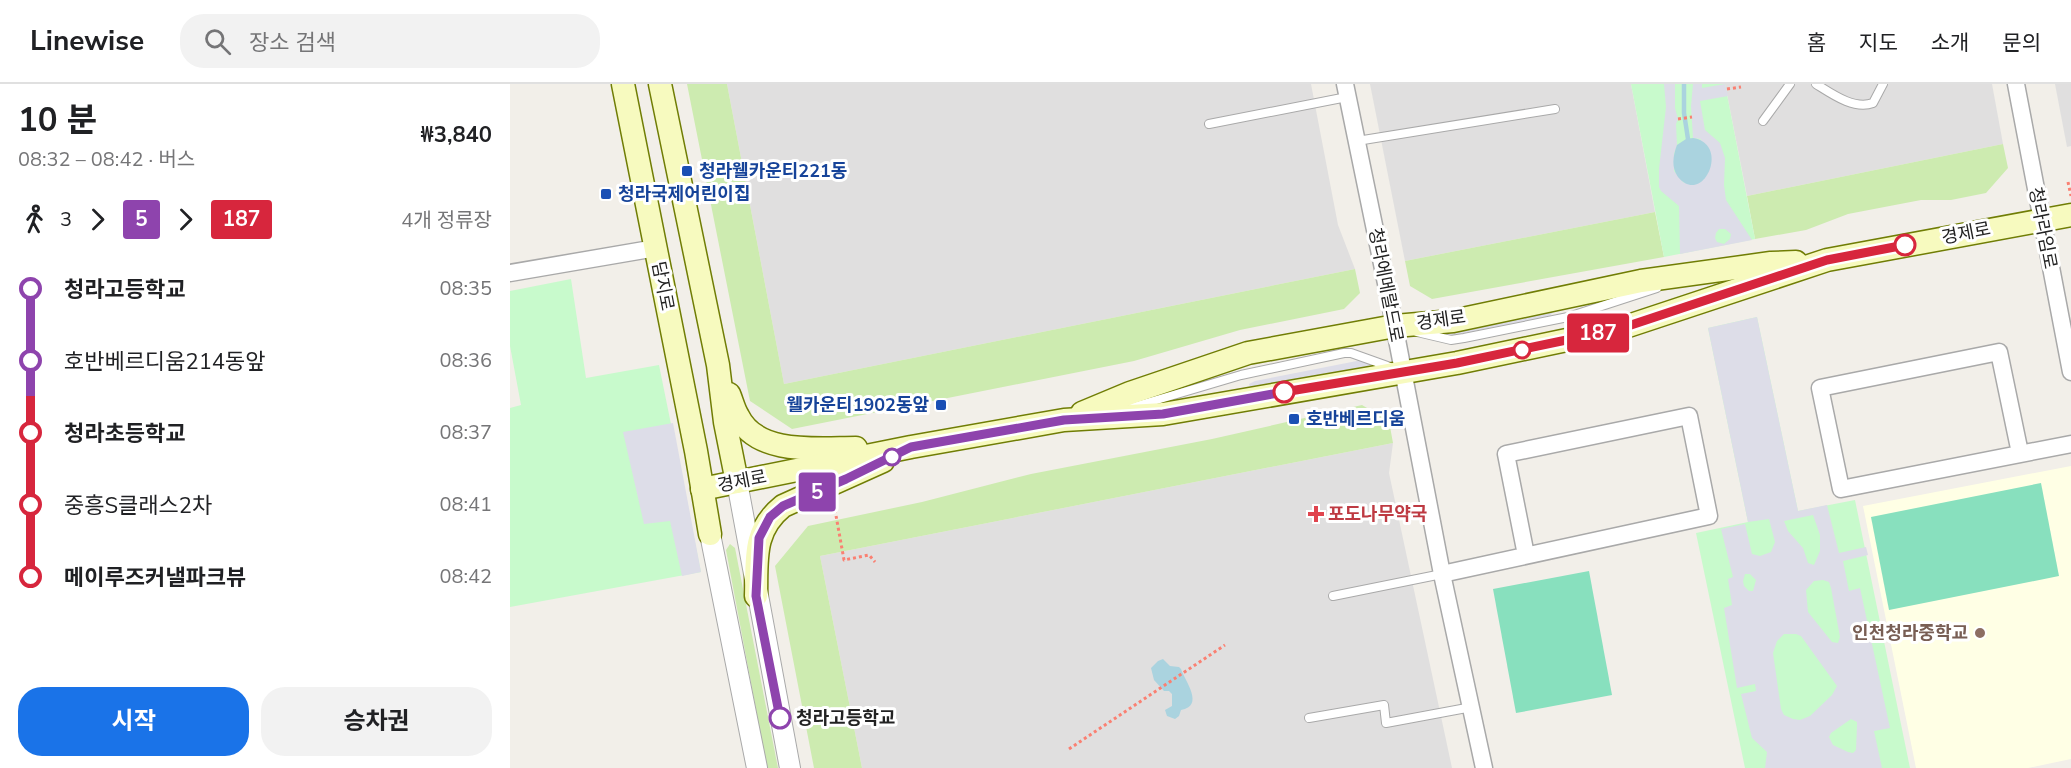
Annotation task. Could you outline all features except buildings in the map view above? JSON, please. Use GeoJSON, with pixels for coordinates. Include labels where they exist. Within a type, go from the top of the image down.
{"type":"FeatureCollection","features":[{"type":"Feature","properties":{"kind":"main road","name":"담지로"},"geometry":{"type":"LineString","coordinates":[[623,84],[710,534]]}},
{"type":"Feature","properties":{"kind":"main road"},"geometry":{"type":"LineString","coordinates":[[660,84],[718,365],[725,422],[737,482]]}},
{"type":"Feature","properties":{"kind":"main road","name":"경제로"},"geometry":{"type":"LineString","coordinates":[[1064,420],[1130,393],[1248,353],[1395,326],[1453,321],[1641,280],[1772,263],[1827,260],[2071,215]]}},
{"type":"Feature","properties":{"kind":"main road","name":"경제로"},"geometry":{"type":"LineString","coordinates":[[702,489],[911,447],[1064,420],[1163,414],[1457,363],[1619,329],[1827,260]]}},
{"type":"Feature","properties":{"kind":"main road"},"geometry":{"type":"LineString","coordinates":[[718,365],[738,417],[749,431],[770,444],[820,448],[911,447]]}},
{"type":"Feature","properties":{"kind":"main road"},"geometry":{"type":"LineString","coordinates":[[756,596],[759,538],[770,517],[783,506],[911,447]]}},
{"type":"Feature","properties":{"kind":"street","name":"청라라임로"},"geometry":{"type":"LineString","coordinates":[[2016,84],[2071,372]]}},
{"type":"Feature","properties":{"kind":"street","name":"청라에메랄드로"},"geometry":{"type":"LineString","coordinates":[[1346,90],[1395,326],[1442,574],[1484,768]]}},
{"type":"Feature","properties":{"kind":"street"},"geometry":{"type":"LineString","coordinates":[[510,273],[656,248]]}},
{"type":"Feature","properties":{"kind":"street"},"geometry":{"type":"LineString","coordinates":[[2020,453],[1999,352],[1820,388],[1841,489],[2071,444]]}},
{"type":"Feature","properties":{"kind":"street"},"geometry":{"type":"LineString","coordinates":[[1442,574],[1709,516],[1689,416],[1506,454],[1526,555]]}},
{"type":"Feature","properties":{"kind":"street"},"geometry":{"type":"LineString","coordinates":[[737,482],[756,596],[790,768]]}},
{"type":"Feature","properties":{"kind":"street"},"geometry":{"type":"LineString","coordinates":[[710,534],[756,768]]}},
{"type":"Feature","properties":{"kind":"lane"},"geometry":{"type":"LineString","coordinates":[[1763,121],[1790,84]]}},
{"type":"Feature","properties":{"kind":"lane"},"geometry":{"type":"LineString","coordinates":[[1816,84],[1835,96],[1866,105],[1873,103],[1883,84]]}},
{"type":"Feature","properties":{"kind":"lane"},"geometry":{"type":"LineString","coordinates":[[1209,124],[1346,90]]}},
{"type":"Feature","properties":{"kind":"lane"},"geometry":{"type":"LineString","coordinates":[[1357,141],[1555,109]]}},
{"type":"Feature","properties":{"kind":"lane"},"geometry":{"type":"LineString","coordinates":[[1333,596],[1442,574]]}},
{"type":"Feature","properties":{"kind":"lane"},"geometry":{"type":"LineString","coordinates":[[1310,718],[1384,705],[1386,723],[1472,707]]}},
{"type":"Feature","properties":{"kind":"path"},"geometry":{"type":"LineString","coordinates":[[1726,89],[1741,87]]}},
{"type":"Feature","properties":{"kind":"path"},"geometry":{"type":"LineString","coordinates":[[1678,119],[1692,117]]}},
{"type":"Feature","properties":{"kind":"path"},"geometry":{"type":"LineString","coordinates":[[2068,182],[2071,196]]}},
{"type":"Feature","properties":{"kind":"path"},"geometry":{"type":"LineString","coordinates":[[835,510],[844,560],[869,555],[874,562]]}},
{"type":"Feature","properties":{"kind":"path"},"geometry":{"type":"LineString","coordinates":[[1069,749],[1225,645]]}},
{"type":"Feature","properties":{"kind":"shaded area"},"geometry":{"type":"Polygon","coordinates":[[[727,84],[1311,84],[1338,225],[1355,269],[784,384],[727,84]]]}},
{"type":"Feature","properties":{"kind":"shaded area"},"geometry":{"type":"Polygon","coordinates":[[[1370,84],[1631,84],[1655,212],[1405,261],[1370,84]]]}},
{"type":"Feature","properties":{"kind":"shaded area"},"geometry":{"type":"Polygon","coordinates":[[[1664,84],[1675,84],[1675,108],[1678,119],[1674,171],[1684,183],[1701,139],[1693,138],[1691,106],[1693,84],[1702,84],[1702,88],[1725,84],[1728,96],[1700,101],[1705,130],[1720,143],[1725,158],[1726,200],[1752,240],[1680,254],[1679,206],[1659,187],[1666,107],[1664,84]],[[1719,229],[1716,233],[1717,242],[1724,244],[1730,239],[1731,234],[1725,229],[1719,229]]]}},
{"type":"Feature","properties":{"kind":"shaded area"},"geometry":{"type":"Polygon","coordinates":[[[1725,84],[1992,84],[2003,144],[1747,196],[1725,84]]]}},
{"type":"Feature","properties":{"kind":"shaded area"},"geometry":{"type":"Polygon","coordinates":[[[2055,84],[2071,84],[2071,146],[2067,147],[2055,84]]]}},
{"type":"Feature","properties":{"kind":"shaded area"},"geometry":{"type":"Polygon","coordinates":[[[1554,311],[1550,316],[1451,336],[1441,336],[1440,331],[1554,311]]]}},
{"type":"Feature","properties":{"kind":"shaded area"},"geometry":{"type":"Polygon","coordinates":[[[1757,317],[1798,511],[1827,505],[1839,553],[1866,547],[1868,555],[1843,561],[1849,591],[1860,588],[1890,728],[1874,731],[1882,768],[1765,768],[1767,752],[1752,738],[1741,694],[1756,691],[1755,684],[1737,688],[1724,608],[1732,605],[1728,579],[1733,577],[1721,529],[1745,524],[1752,554],[1760,556],[1771,552],[1775,542],[1769,519],[1748,522],[1708,328],[1757,317]],[[1813,515],[1784,521],[1788,531],[1803,548],[1808,563],[1814,565],[1820,551],[1820,535],[1813,515]],[[1745,574],[1743,581],[1749,591],[1753,591],[1756,580],[1750,574],[1745,574]],[[1814,581],[1806,590],[1808,612],[1832,642],[1838,643],[1840,637],[1829,582],[1814,581]],[[1784,634],[1777,641],[1773,653],[1781,709],[1784,715],[1800,720],[1810,716],[1832,695],[1837,686],[1801,636],[1784,634]],[[1851,719],[1831,733],[1829,737],[1833,745],[1853,753],[1856,750],[1857,722],[1851,719]]]}},
{"type":"Feature","properties":{"kind":"shaded area"},"geometry":{"type":"Polygon","coordinates":[[[1367,359],[1370,364],[1368,366],[1250,387],[1249,384],[1255,381],[1367,359]]]}},
{"type":"Feature","properties":{"kind":"shaded area"},"geometry":{"type":"Polygon","coordinates":[[[673,423],[701,572],[682,576],[670,521],[644,524],[623,432],[673,423]]]}},
{"type":"Feature","properties":{"kind":"shaded area"},"geometry":{"type":"Polygon","coordinates":[[[1393,443],[1389,473],[1452,768],[862,768],[820,556],[1393,443]]]}},
{"type":"Feature","properties":{"kind":"shaded area","name":"인천청라중학교"},"geometry":{"type":"Polygon","coordinates":[[[2071,466],[2071,759],[2028,768],[1916,768],[1863,506],[2071,466]]]}},
{"type":"Feature","properties":{"kind":"green space"},"geometry":{"type":"Polygon","coordinates":[[[687,84],[727,84],[784,384],[1355,269],[1360,293],[1344,309],[1240,330],[1134,361],[792,429],[750,401],[687,84]]]}},
{"type":"Feature","properties":{"kind":"green space"},"geometry":{"type":"Polygon","coordinates":[[[1631,84],[1725,84],[1755,239],[1664,257],[1631,84]]]}},
{"type":"Feature","properties":{"kind":"green space"},"geometry":{"type":"Polygon","coordinates":[[[2003,144],[2008,168],[1986,193],[1951,200],[1921,200],[1848,214],[1806,230],[1755,239],[1747,196],[2003,144]]]}},
{"type":"Feature","properties":{"kind":"green space"},"geometry":{"type":"Polygon","coordinates":[[[1655,212],[1664,257],[1432,299],[1410,286],[1405,261],[1655,212]]]}},
{"type":"Feature","properties":{"kind":"green space"},"geometry":{"type":"Polygon","coordinates":[[[571,279],[586,378],[659,365],[701,572],[510,607],[510,408],[521,405],[510,346],[510,291],[571,279]]]}},
{"type":"Feature","properties":{"kind":"green space"},"geometry":{"type":"Polygon","coordinates":[[[1757,317],[1798,511],[1855,500],[1910,768],[1745,768],[1696,533],[1748,522],[1708,328],[1757,317]]]}},
{"type":"Feature","properties":{"kind":"green space"},"geometry":{"type":"Polygon","coordinates":[[[1362,405],[1389,421],[1393,443],[820,556],[862,768],[814,768],[775,566],[808,526],[922,502],[1031,474],[1212,439],[1362,405]]]}},
{"type":"Feature","properties":{"kind":"green space"},"geometry":{"type":"Polygon","coordinates":[[[2041,483],[2059,576],[1889,610],[1871,517],[2041,483]]]}},
{"type":"Feature","properties":{"kind":"green space"},"geometry":{"type":"Polygon","coordinates":[[[730,544],[735,548],[778,768],[767,768],[726,550],[730,544]]]}},
{"type":"Feature","properties":{"kind":"green space"},"geometry":{"type":"Polygon","coordinates":[[[1589,571],[1612,695],[1516,713],[1493,589],[1589,571]]]}},
{"type":"Feature","properties":{"kind":"water"},"geometry":{"type":"Polygon","coordinates":[[[1693,138],[1704,143],[1710,151],[1712,161],[1704,179],[1696,184],[1687,184],[1676,173],[1674,157],[1677,145],[1686,139],[1693,138]]]}},
{"type":"Feature","properties":{"kind":"water"},"geometry":{"type":"Polygon","coordinates":[[[1163,659],[1170,666],[1181,669],[1192,692],[1192,704],[1181,710],[1175,719],[1167,716],[1165,710],[1172,706],[1172,694],[1164,691],[1154,680],[1151,668],[1163,659]]]}},
{"type":"Feature","properties":{"kind":"waterway"},"geometry":{"type":"LineString","coordinates":[[1684,84],[1684,113],[1688,139]]}},
{"type":"Feature","properties":{"kind":"bus line","name":"187"},"geometry":{"type":"LineString","coordinates":[[1284,392],[1457,363],[1619,329],[1827,260],[1905,245]]}},
{"type":"Feature","properties":{"kind":"bus line","name":"5"},"geometry":{"type":"LineString","coordinates":[[780,718],[756,596],[759,538],[770,517],[783,506],[846,479],[911,447],[1064,420],[1163,414],[1284,392]]}},
{"type":"Feature","properties":{"kind":"place","name":"청라웰카운티221동"},"geometry":{"type":"Point","coordinates":[687,171]}},
{"type":"Feature","properties":{"kind":"place","name":"청라국제어린이집"},"geometry":{"type":"Point","coordinates":[606,194]}},
{"type":"Feature","properties":{"kind":"place","name":"웰카운티1902동앞"},"geometry":{"type":"Point","coordinates":[941,405]}},
{"type":"Feature","properties":{"kind":"place","name":"호반베르디움"},"geometry":{"type":"Point","coordinates":[1294,419]}},
{"type":"Feature","properties":{"kind":"place","name":"포도나무약국"},"geometry":{"type":"Point","coordinates":[1316,514]}},
{"type":"Feature","properties":{"kind":"place","name":"인천청라중학교"},"geometry":{"type":"Point","coordinates":[1980,633]}},
{"type":"Feature","properties":{"kind":"place","name":"청라고등학교"},"geometry":{"type":"Point","coordinates":[780,718]}}]}
